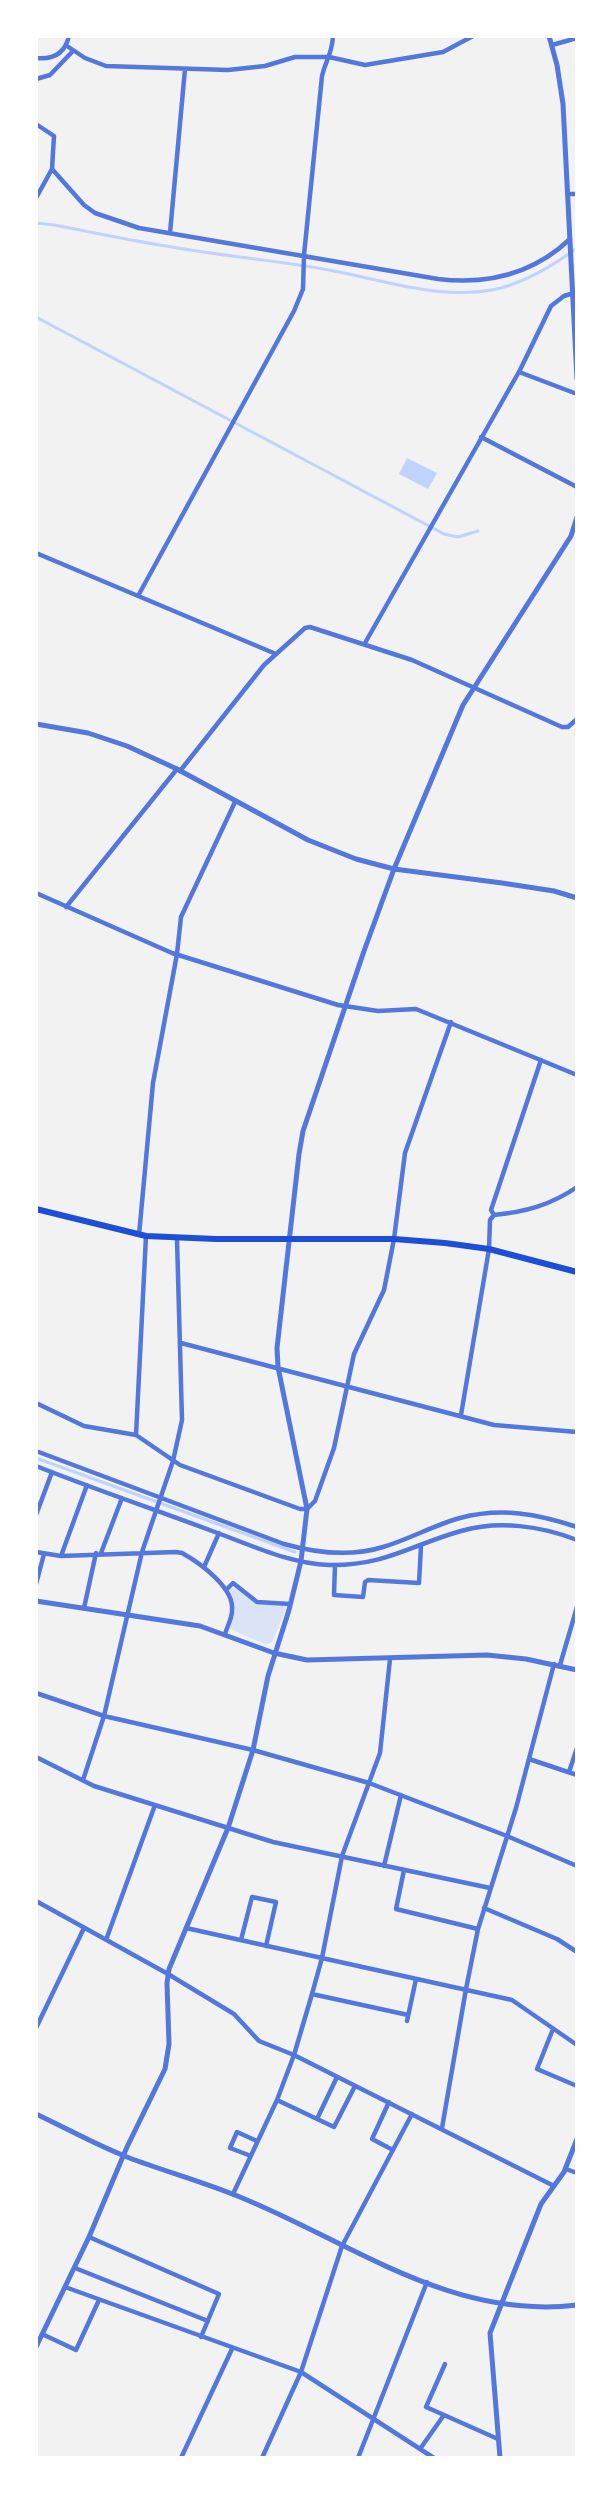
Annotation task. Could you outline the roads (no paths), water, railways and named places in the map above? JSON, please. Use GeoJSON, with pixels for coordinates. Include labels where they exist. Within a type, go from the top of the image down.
{"type":"FeatureCollection","features":[{"type":"Feature","properties":{"kind":"main road"},"geometry":{"type":"LineString","coordinates":[[36,1209],[142,1236],[177,1239],[394,1239],[489,1249],[577,1272]]}},
{"type":"Feature","properties":{"kind":"street"},"geometry":{"type":"LineString","coordinates":[[36,58],[48,59],[59,54],[67,46],[69,36]]}},
{"type":"Feature","properties":{"kind":"street"},"geometry":{"type":"LineString","coordinates":[[138,596],[294,311],[303,289],[304,255],[322,76],[332,51],[333,36]]}},
{"type":"Feature","properties":{"kind":"street"},"geometry":{"type":"LineString","coordinates":[[67,46],[106,66],[228,70],[265,66],[295,57],[329,57],[365,65],[443,52],[472,36]]}},
{"type":"Feature","properties":{"kind":"street"},"geometry":{"type":"LineString","coordinates":[[549,36],[561,86],[575,293],[577,376]]}},
{"type":"Feature","properties":{"kind":"street"},"geometry":{"type":"LineString","coordinates":[[552,45],[577,38]]}},
{"type":"Feature","properties":{"kind":"street"},"geometry":{"type":"LineString","coordinates":[[36,79],[50,75],[73,51]]}},
{"type":"Feature","properties":{"kind":"street"},"geometry":{"type":"LineString","coordinates":[[170,233],[185,69]]}},
{"type":"Feature","properties":{"kind":"street"},"geometry":{"type":"LineString","coordinates":[[36,124],[54,136],[51,169],[36,198]]}},
{"type":"Feature","properties":{"kind":"street"},"geometry":{"type":"LineString","coordinates":[[51,169],[94,213],[139,228],[464,282],[522,271],[570,242]]}},
{"type":"Feature","properties":{"kind":"street"},"geometry":{"type":"LineString","coordinates":[[568,194],[577,194]]}},
{"type":"Feature","properties":{"kind":"street"},"geometry":{"type":"LineString","coordinates":[[365,643],[519,372],[551,306],[564,296],[575,293]]}},
{"type":"Feature","properties":{"kind":"street"},"geometry":{"type":"LineString","coordinates":[[519,372],[577,394]]}},
{"type":"Feature","properties":{"kind":"street"},"geometry":{"type":"LineString","coordinates":[[481,437],[577,488]]}},
{"type":"Feature","properties":{"kind":"street"},"geometry":{"type":"LineString","coordinates":[[36,2347],[75,2268],[123,2156],[165,2070],[169,2044],[168,1974],[228,1828],[253,1750],[274,1653],[301,1561],[307,1509],[278,1367],[278,1332],[298,1154],[303,1131],[394,869],[454,723],[472,687],[574,536],[577,517]]}},
{"type":"Feature","properties":{"kind":"street"},"geometry":{"type":"LineString","coordinates":[[36,552],[276,654]]}},
{"type":"Feature","properties":{"kind":"street"},"geometry":{"type":"LineString","coordinates":[[66,907],[264,665],[305,628],[310,627],[365,643],[412,660],[562,727],[568,727],[577,719]]}},
{"type":"Feature","properties":{"kind":"street"},"geometry":{"type":"LineString","coordinates":[[36,724],[112,740],[178,770],[326,848],[394,869],[554,891],[577,898]]}},
{"type":"Feature","properties":{"kind":"street"},"geometry":{"type":"LineString","coordinates":[[136,1435],[142,1236],[153,1083],[177,954],[181,917],[235,802]]}},
{"type":"Feature","properties":{"kind":"street"},"geometry":{"type":"LineString","coordinates":[[36,893],[177,954],[345,1005],[378,1011],[416,1010],[451,1022],[577,1075]]}},
{"type":"Feature","properties":{"kind":"street"},"geometry":{"type":"LineString","coordinates":[[36,1403],[84,1426],[136,1435],[173,1461],[300,1509],[307,1509],[315,1501],[334,1448],[354,1354],[384,1290],[394,1239],[405,1153],[451,1022]]}},
{"type":"Feature","properties":{"kind":"street"},"geometry":{"type":"LineString","coordinates":[[494,1215],[491,1210],[541,1060]]}},
{"type":"Feature","properties":{"kind":"street"},"geometry":{"type":"LineString","coordinates":[[461,1415],[489,1249],[490,1220],[494,1215],[530,1210],[555,1201],[577,1187]]}},
{"type":"Feature","properties":{"kind":"street"},"geometry":{"type":"LineString","coordinates":[[83,1779],[104,1716],[142,1552],[173,1461],[182,1420],[177,1239]]}},
{"type":"Feature","properties":{"kind":"street"},"geometry":{"type":"LineString","coordinates":[[180,1343],[503,1426],[577,1432]]}},
{"type":"Feature","properties":{"kind":"street"},"geometry":{"type":"LineString","coordinates":[[36,1451],[302,1549],[341,1553],[364,1551],[383,1547],[462,1517],[493,1513],[528,1513],[577,1527]]}},
{"type":"Feature","properties":{"kind":"street"},"geometry":{"type":"LineString","coordinates":[[36,1466],[301,1561],[335,1565],[357,1564],[385,1559],[462,1531],[506,1525],[540,1529],[577,1540]]}},
{"type":"Feature","properties":{"kind":"street"},"geometry":{"type":"LineString","coordinates":[[36,1515],[52,1472]]}},
{"type":"Feature","properties":{"kind":"street"},"geometry":{"type":"LineString","coordinates":[[61,1556],[87,1485]]}},
{"type":"Feature","properties":{"kind":"street"},"geometry":{"type":"LineString","coordinates":[[84,1608],[98,1553],[122,1498]]}},
{"type":"Feature","properties":{"kind":"street"},"geometry":{"type":"LineString","coordinates":[[204,1568],[219,1533]]}},
{"type":"Feature","properties":{"kind":"street"},"geometry":{"type":"LineString","coordinates":[[335,1565],[334,1595],[363,1598],[365,1582],[368,1580],[419,1583],[421,1546]]}},
{"type":"Feature","properties":{"kind":"street"},"geometry":{"type":"LineString","coordinates":[[36,1552],[61,1556],[176,1552],[204,1568],[226,1590],[231,1600],[232,1612],[225,1634]]}},
{"type":"Feature","properties":{"kind":"street"},"geometry":{"type":"LineString","coordinates":[[36,1584],[45,1554]]}},
{"type":"Feature","properties":{"kind":"street"},"geometry":{"type":"LineString","coordinates":[[226,1590],[233,1583],[257,1602],[290,1604]]}},
{"type":"Feature","properties":{"kind":"street"},"geometry":{"type":"LineString","coordinates":[[36,1601],[200,1626],[274,1653],[307,1660],[487,1655],[577,1670]]}},
{"type":"Feature","properties":{"kind":"street"},"geometry":{"type":"LineString","coordinates":[[442,2128],[478,1929],[557,1665],[577,1606]]}},
{"type":"Feature","properties":{"kind":"street"},"geometry":{"type":"LineString","coordinates":[[233,2194],[277,2100],[294,2055],[312,1994],[322,1958],[342,1856],[380,1753],[390,1659]]}},
{"type":"Feature","properties":{"kind":"street"},"geometry":{"type":"LineString","coordinates":[[36,1693],[104,1716],[253,1750],[369,1783],[507,1836],[577,1866]]}},
{"type":"Feature","properties":{"kind":"street"},"geometry":{"type":"LineString","coordinates":[[569,1772],[577,1748]]}},
{"type":"Feature","properties":{"kind":"street"},"geometry":{"type":"LineString","coordinates":[[36,1757],[94,1786],[273,1842],[490,1888]]}},
{"type":"Feature","properties":{"kind":"street"},"geometry":{"type":"LineString","coordinates":[[529,1759],[577,1775]]}},
{"type":"Feature","properties":{"kind":"street"},"geometry":{"type":"LineString","coordinates":[[384,1866],[401,1795]]}},
{"type":"Feature","properties":{"kind":"street"},"geometry":{"type":"LineString","coordinates":[[106,1941],[155,1805]]}},
{"type":"Feature","properties":{"kind":"street"},"geometry":{"type":"LineString","coordinates":[[404,1870],[396,1909],[478,1929]]}},
{"type":"Feature","properties":{"kind":"street"},"geometry":{"type":"LineString","coordinates":[[241,1940],[252,1897],[276,1902],[266,1946]]}},
{"type":"Feature","properties":{"kind":"street"},"geometry":{"type":"LineString","coordinates":[[36,1901],[168,1974],[234,2014],[259,2041],[294,2055],[554,2186]]}},
{"type":"Feature","properties":{"kind":"street"},"geometry":{"type":"LineString","coordinates":[[484,1908],[557,1939],[577,1952]]}},
{"type":"Feature","properties":{"kind":"street"},"geometry":{"type":"LineString","coordinates":[[36,2028],[84,1928]]}},
{"type":"Feature","properties":{"kind":"street"},"geometry":{"type":"LineString","coordinates":[[186,1928],[512,2000],[577,2045]]}},
{"type":"Feature","properties":{"kind":"street"},"geometry":{"type":"LineString","coordinates":[[312,1994],[407,2018],[416,1979]]}},
{"type":"Feature","properties":{"kind":"street"},"geometry":{"type":"LineString","coordinates":[[553,2029],[537,2069],[577,2086]]}},
{"type":"Feature","properties":{"kind":"street"},"geometry":{"type":"LineString","coordinates":[[317,2119],[337,2077]]}},
{"type":"Feature","properties":{"kind":"street"},"geometry":{"type":"LineString","coordinates":[[277,2100],[334,2127],[355,2086]]}},
{"type":"Feature","properties":{"kind":"street"},"geometry":{"type":"LineString","coordinates":[[389,2102],[372,2139],[393,2150]]}},
{"type":"Feature","properties":{"kind":"street"},"geometry":{"type":"LineString","coordinates":[[36,2114],[123,2156],[233,2194],[381,2266],[501,2305],[534,2308],[577,2305]]}},
{"type":"Feature","properties":{"kind":"street"},"geometry":{"type":"LineString","coordinates":[[262,2458],[300,2372],[342,2246],[412,2114]]}},
{"type":"Feature","properties":{"kind":"street"},"geometry":{"type":"LineString","coordinates":[[251,2156],[230,2148],[237,2132],[257,2141]]}},
{"type":"Feature","properties":{"kind":"street"},"geometry":{"type":"LineString","coordinates":[[500,2458],[490,2334],[541,2204],[566,2169],[577,2139]]}},
{"type":"Feature","properties":{"kind":"street"},"geometry":{"type":"LineString","coordinates":[[566,2169],[577,2173]]}},
{"type":"Feature","properties":{"kind":"street"},"geometry":{"type":"LineString","coordinates":[[89,2237],[219,2294],[201,2337]]}},
{"type":"Feature","properties":{"kind":"street"},"geometry":{"type":"LineString","coordinates":[[75,2268],[208,2320]]}},
{"type":"Feature","properties":{"kind":"street"},"geometry":{"type":"LineString","coordinates":[[357,2458],[427,2282]]}},
{"type":"Feature","properties":{"kind":"street"},"geometry":{"type":"LineString","coordinates":[[65,2288],[300,2372],[434,2458]]}},
{"type":"Feature","properties":{"kind":"street"},"geometry":{"type":"LineString","coordinates":[[42,2334],[76,2350],[99,2300]]}},
{"type":"Feature","properties":{"kind":"street"},"geometry":{"type":"LineString","coordinates":[[181,2458],[232,2349]]}},
{"type":"Feature","properties":{"kind":"street"},"geometry":{"type":"LineString","coordinates":[[445,2364],[426,2407],[498,2439]]}},
{"type":"Feature","properties":{"kind":"street"},"geometry":{"type":"LineString","coordinates":[[420,2449],[444,2415]]}},
{"type":"Feature","properties":{"kind":"water"},"geometry":{"type":"Polygon","coordinates":[[[407,458],[437,473],[428,489],[399,474],[407,458]]]}},
{"type":"Feature","properties":{"kind":"waterway"},"geometry":{"type":"LineString","coordinates":[[36,223],[186,249],[309,267],[436,291],[480,292],[511,285],[541,271],[577,248]]}},
{"type":"Feature","properties":{"kind":"waterway"},"geometry":{"type":"LineString","coordinates":[[36,317],[444,534],[458,537],[478,531]]}},
{"type":"Feature","properties":{"kind":"waterway"},"geometry":{"type":"LineString","coordinates":[[36,1458],[295,1552]]}}]}
